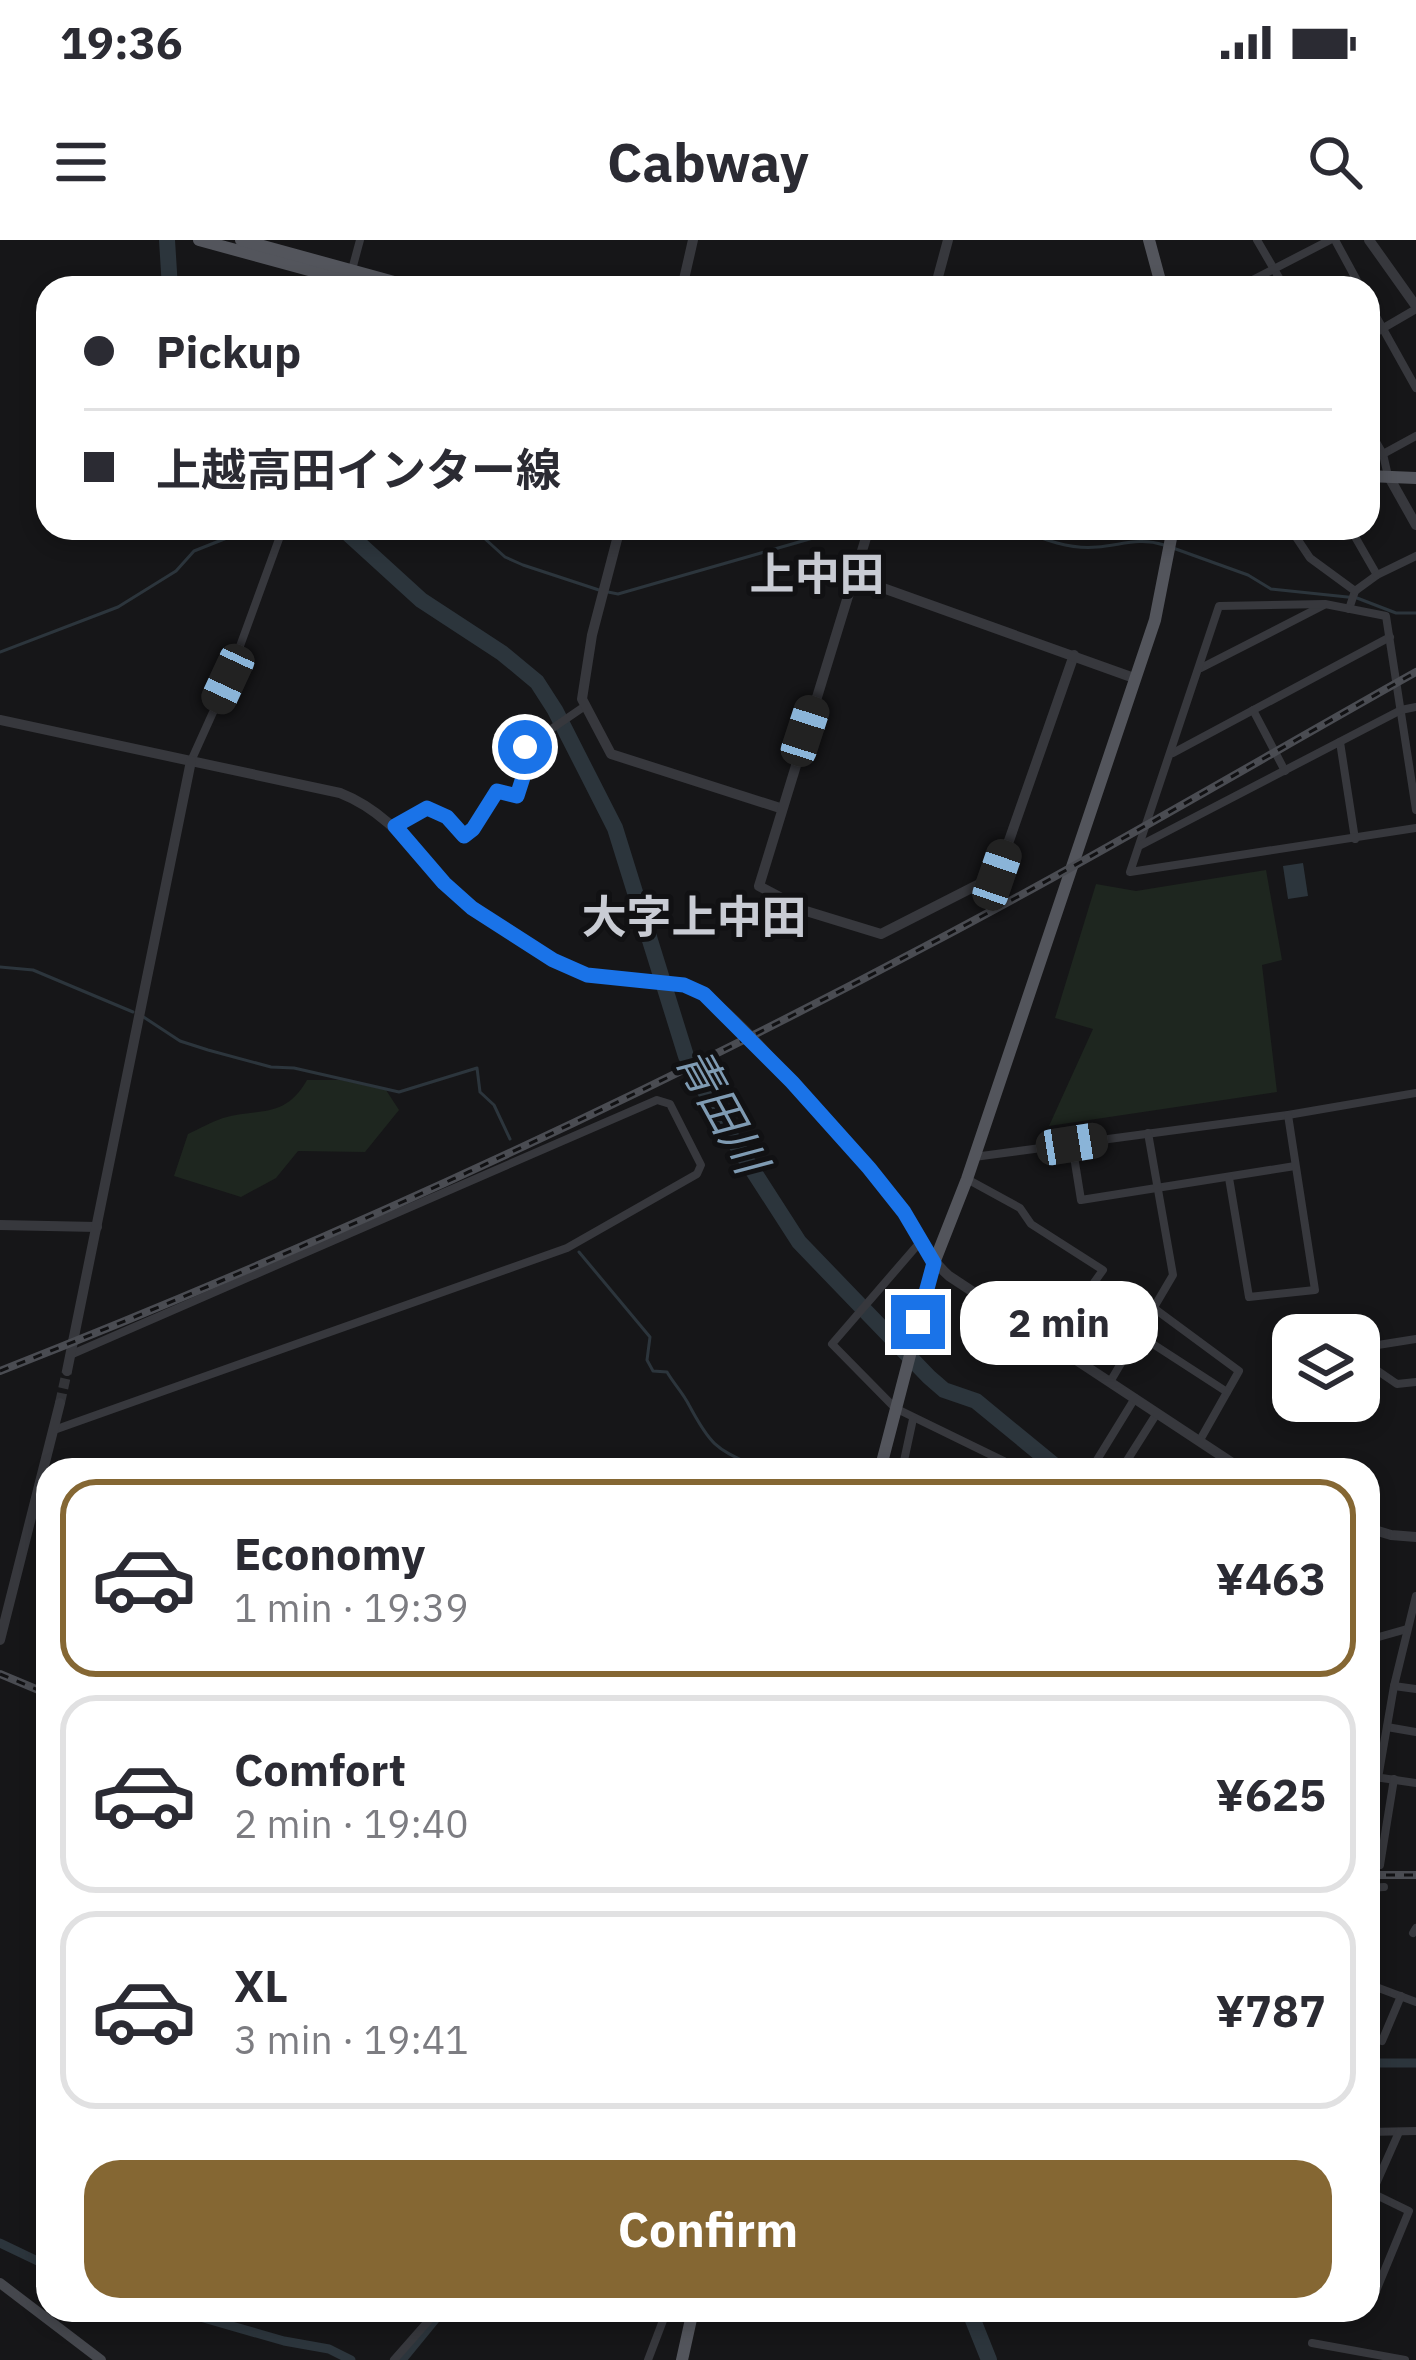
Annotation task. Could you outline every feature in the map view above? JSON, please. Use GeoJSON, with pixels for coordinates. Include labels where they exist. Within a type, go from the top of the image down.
{"type":"FeatureCollection","features":[{"type":"Feature","properties":{"kind":"main road"},"geometry":{"type":"LineString","coordinates":[[200,240],[335,276]]}},
{"type":"Feature","properties":{"kind":"main road"},"geometry":{"type":"LineString","coordinates":[[241,240],[339,276]]}},
{"type":"Feature","properties":{"kind":"main road"},"geometry":{"type":"LineString","coordinates":[[1149,240],[1159,276]]}},
{"type":"Feature","properties":{"kind":"main road"},"geometry":{"type":"LineString","coordinates":[[1380,477],[1416,478]]}},
{"type":"Feature","properties":{"kind":"main road"},"geometry":{"type":"LineString","coordinates":[[883,1458],[934,1263],[968,1178],[1155,620],[1171,540]]}},
{"type":"Feature","properties":{"kind":"main road"},"geometry":{"type":"LineString","coordinates":[[0,2283],[36,2312]]}},
{"type":"Feature","properties":{"kind":"main road"},"geometry":{"type":"LineString","coordinates":[[48,2322],[92,2358]]}},
{"type":"Feature","properties":{"kind":"main road"},"geometry":{"type":"LineString","coordinates":[[682,2360],[690,2322]]}},
{"type":"Feature","properties":{"kind":"street"},"geometry":{"type":"LineString","coordinates":[[351,276],[361,240]]}},
{"type":"Feature","properties":{"kind":"street"},"geometry":{"type":"LineString","coordinates":[[685,276],[693,240]]}},
{"type":"Feature","properties":{"kind":"street"},"geometry":{"type":"LineString","coordinates":[[938,276],[948,240]]}},
{"type":"Feature","properties":{"kind":"street"},"geometry":{"type":"LineString","coordinates":[[1257,240],[1278,276]]}},
{"type":"Feature","properties":{"kind":"street"},"geometry":{"type":"LineString","coordinates":[[1259,276],[1332,240],[1353,276]]}},
{"type":"Feature","properties":{"kind":"street"},"geometry":{"type":"LineString","coordinates":[[1370,240],[1416,308],[1382,328]]}},
{"type":"Feature","properties":{"kind":"street"},"geometry":{"type":"LineString","coordinates":[[1380,324],[1416,388]]}},
{"type":"Feature","properties":{"kind":"street"},"geometry":{"type":"LineString","coordinates":[[1383,454],[1416,436]]}},
{"type":"Feature","properties":{"kind":"street"},"geometry":{"type":"LineString","coordinates":[[1380,449],[1389,477],[1416,525]]}},
{"type":"Feature","properties":{"kind":"street"},"geometry":{"type":"LineString","coordinates":[[67,1371],[191,761],[228,679],[280,540]]}},
{"type":"Feature","properties":{"kind":"street"},"geometry":{"type":"LineString","coordinates":[[617,540],[592,635],[582,699],[611,754],[780,808]]}},
{"type":"Feature","properties":{"kind":"street"},"geometry":{"type":"LineString","coordinates":[[866,540],[758,886],[806,911],[881,934],[997,875],[1074,656]]}},
{"type":"Feature","properties":{"kind":"street"},"geometry":{"type":"LineString","coordinates":[[1298,540],[1310,558],[1355,591]]}},
{"type":"Feature","properties":{"kind":"street"},"geometry":{"type":"LineString","coordinates":[[1357,540],[1377,575]]}},
{"type":"Feature","properties":{"kind":"street"},"geometry":{"type":"LineString","coordinates":[[1350,606],[1355,591],[1416,556]]}},
{"type":"Feature","properties":{"kind":"street"},"geometry":{"type":"LineString","coordinates":[[855,578],[1134,678]]}},
{"type":"Feature","properties":{"kind":"street"},"geometry":{"type":"LineString","coordinates":[[1201,668],[1325,604]]}},
{"type":"Feature","properties":{"kind":"street"},"geometry":{"type":"LineString","coordinates":[[1416,810],[1386,616],[1325,604],[1219,606],[1130,872],[1416,828]]}},
{"type":"Feature","properties":{"kind":"street"},"geometry":{"type":"LineString","coordinates":[[1172,754],[1390,638]]}},
{"type":"Feature","properties":{"kind":"street"},"geometry":{"type":"LineString","coordinates":[[395,826],[427,808],[447,817],[464,836],[497,791],[517,796],[527,765],[525,747],[585,706]]}},
{"type":"Feature","properties":{"kind":"street"},"geometry":{"type":"LineString","coordinates":[[1140,846],[1401,710],[1416,707]]}},
{"type":"Feature","properties":{"kind":"street"},"geometry":{"type":"LineString","coordinates":[[1253,710],[1285,772]]}},
{"type":"Feature","properties":{"kind":"street"},"geometry":{"type":"LineString","coordinates":[[0,720],[340,793],[363,802],[395,826],[444,883],[511,934],[587,975],[669,982],[698,990],[732,1020],[869,1168],[934,1263],[961,1286],[1226,1458]]}},
{"type":"Feature","properties":{"kind":"street"},"geometry":{"type":"LineString","coordinates":[[1340,742],[1355,839]]}},
{"type":"Feature","properties":{"kind":"street"},"geometry":{"type":"LineString","coordinates":[[974,1157],[1416,1093]]}},
{"type":"Feature","properties":{"kind":"street"},"geometry":{"type":"LineString","coordinates":[[54,1430],[567,1248],[665,1194],[697,1174],[701,1165],[670,1104],[657,1100],[70,1354]]}},
{"type":"Feature","properties":{"kind":"street"},"geometry":{"type":"LineString","coordinates":[[1229,1178],[1250,1297],[1315,1290],[1288,1115]]}},
{"type":"Feature","properties":{"kind":"street"},"geometry":{"type":"LineString","coordinates":[[1110,1382],[1173,1275],[1148,1133]]}},
{"type":"Feature","properties":{"kind":"street"},"geometry":{"type":"LineString","coordinates":[[1072,1144],[1081,1200],[1295,1166]]}},
{"type":"Feature","properties":{"kind":"street"},"geometry":{"type":"LineString","coordinates":[[968,1178],[1020,1208],[1031,1224],[1103,1270],[1051,1343]]}},
{"type":"Feature","properties":{"kind":"street"},"geometry":{"type":"LineString","coordinates":[[0,1225],[97,1227]]}},
{"type":"Feature","properties":{"kind":"street"},"geometry":{"type":"LineString","coordinates":[[921,1241],[832,1344],[895,1408],[996,1458]]}},
{"type":"Feature","properties":{"kind":"street"},"geometry":{"type":"LineString","coordinates":[[1155,1309],[1239,1371],[1199,1440]]}},
{"type":"Feature","properties":{"kind":"street"},"geometry":{"type":"LineString","coordinates":[[1139,1335],[1227,1392]]}},
{"type":"Feature","properties":{"kind":"street"},"geometry":{"type":"LineString","coordinates":[[1380,1345],[1416,1340]]}},
{"type":"Feature","properties":{"kind":"street"},"geometry":{"type":"LineString","coordinates":[[1380,1372],[1397,1384],[1416,1382]]}},
{"type":"Feature","properties":{"kind":"street"},"geometry":{"type":"LineString","coordinates":[[1098,1458],[1135,1398]]}},
{"type":"Feature","properties":{"kind":"street"},"geometry":{"type":"LineString","coordinates":[[47,1458],[60,1403]]}},
{"type":"Feature","properties":{"kind":"street"},"geometry":{"type":"LineString","coordinates":[[1129,1458],[1157,1413]]}},
{"type":"Feature","properties":{"kind":"street"},"geometry":{"type":"LineString","coordinates":[[905,1458],[913,1419]]}},
{"type":"Feature","properties":{"kind":"street"},"geometry":{"type":"LineString","coordinates":[[0,1640],[36,1500]]}},
{"type":"Feature","properties":{"kind":"street"},"geometry":{"type":"LineString","coordinates":[[1380,1532],[1416,1537]]}},
{"type":"Feature","properties":{"kind":"street"},"geometry":{"type":"LineString","coordinates":[[1380,1752],[1394,1686],[1411,1646],[1407,1629],[1416,1596]]}},
{"type":"Feature","properties":{"kind":"street"},"geometry":{"type":"LineString","coordinates":[[1380,1637],[1407,1629]]}},
{"type":"Feature","properties":{"kind":"street"},"geometry":{"type":"LineString","coordinates":[[1394,1686],[1416,1689]]}},
{"type":"Feature","properties":{"kind":"street"},"geometry":{"type":"LineString","coordinates":[[1387,1727],[1416,1732]]}},
{"type":"Feature","properties":{"kind":"street"},"geometry":{"type":"LineString","coordinates":[[1380,1778],[1416,1784]]}},
{"type":"Feature","properties":{"kind":"street"},"geometry":{"type":"LineString","coordinates":[[1380,1864],[1394,1780]]}},
{"type":"Feature","properties":{"kind":"street"},"geometry":{"type":"LineString","coordinates":[[1380,1887],[1384,1887]]}},
{"type":"Feature","properties":{"kind":"street"},"geometry":{"type":"LineString","coordinates":[[1380,1988],[1416,2002]]}},
{"type":"Feature","properties":{"kind":"street"},"geometry":{"type":"LineString","coordinates":[[1382,2041],[1401,1996]]}},
{"type":"Feature","properties":{"kind":"street"},"geometry":{"type":"LineString","coordinates":[[1380,2132],[1416,2132]]}},
{"type":"Feature","properties":{"kind":"street"},"geometry":{"type":"LineString","coordinates":[[1380,2175],[1400,2132]]}},
{"type":"Feature","properties":{"kind":"street"},"geometry":{"type":"LineString","coordinates":[[1380,2196],[1413,2213],[1380,2283]]}},
{"type":"Feature","properties":{"kind":"street"},"geometry":{"type":"LineString","coordinates":[[394,2360],[427,2322]]}},
{"type":"Feature","properties":{"kind":"street"},"geometry":{"type":"LineString","coordinates":[[648,2360],[662,2322]]}},
{"type":"Feature","properties":{"kind":"street"},"geometry":{"type":"LineString","coordinates":[[1312,2343],[1349,2355],[1405,2360]]}},
{"type":"Feature","properties":{"kind":"shaded area"},"geometry":{"type":"Polygon","coordinates":[[[1303,863],[1308,896],[1288,899],[1283,866],[1303,863]]]}},
{"type":"Feature","properties":{"kind":"shaded area"},"geometry":{"type":"Polygon","coordinates":[[[1266,870],[1282,960],[1262,965],[1277,1092],[1049,1126],[1093,1029],[1055,1018],[1096,884],[1136,891],[1266,870]]]}},
{"type":"Feature","properties":{"kind":"shaded area"},"geometry":{"type":"Polygon","coordinates":[[[307,1080],[341,1080],[386,1090],[399,1110],[365,1152],[298,1151],[276,1178],[241,1197],[174,1176],[188,1134],[223,1118],[280,1107],[307,1080]]]}},
{"type":"Feature","properties":{"kind":"waterway","name":"青田川"},"geometry":{"type":"LineString","coordinates":[[167,240],[169,276]]}},
{"type":"Feature","properties":{"kind":"waterway"},"geometry":{"type":"LineString","coordinates":[[0,652],[118,607],[176,571],[194,551],[222,540]]}},
{"type":"Feature","properties":{"kind":"waterway","name":"青田川"},"geometry":{"type":"LineString","coordinates":[[355,540],[421,600],[537,682],[555,710],[615,828],[686,1056],[721,1121],[799,1242],[929,1377],[944,1390],[976,1401],[1045,1458]]}},
{"type":"Feature","properties":{"kind":"waterway"},"geometry":{"type":"LineString","coordinates":[[486,540],[523,565],[599,590]]}},
{"type":"Feature","properties":{"kind":"waterway"},"geometry":{"type":"LineString","coordinates":[[608,592],[618,594],[806,540]]}},
{"type":"Feature","properties":{"kind":"waterway"},"geometry":{"type":"LineString","coordinates":[[1049,540],[1076,547],[1164,545]]}},
{"type":"Feature","properties":{"kind":"waterway"},"geometry":{"type":"LineString","coordinates":[[1173,548],[1248,575],[1271,589],[1357,598],[1396,613],[1416,613]]}},
{"type":"Feature","properties":{"kind":"waterway"},"geometry":{"type":"LineString","coordinates":[[0,967],[33,970],[133,1012]]}},
{"type":"Feature","properties":{"kind":"waterway"},"geometry":{"type":"LineString","coordinates":[[142,1016],[180,1041],[208,1050],[399,1092],[477,1068],[480,1092],[494,1105],[510,1139]]}},
{"type":"Feature","properties":{"kind":"waterway"},"geometry":{"type":"LineString","coordinates":[[579,1252],[650,1337],[647,1360],[653,1371],[667,1372],[704,1431],[737,1458]]}},
{"type":"Feature","properties":{"kind":"waterway"},"geometry":{"type":"LineString","coordinates":[[1380,2063],[1416,2063]]}},
{"type":"Feature","properties":{"kind":"waterway"},"geometry":{"type":"LineString","coordinates":[[0,2243],[36,2260]]}},
{"type":"Feature","properties":{"kind":"waterway"},"geometry":{"type":"LineString","coordinates":[[218,2322],[329,2349],[351,2360]]}},
{"type":"Feature","properties":{"kind":"waterway"},"geometry":{"type":"LineString","coordinates":[[402,2360],[433,2322]]}},
{"type":"Feature","properties":{"kind":"waterway","name":"青田川"},"geometry":{"type":"LineString","coordinates":[[974,2322],[989,2360]]}},
{"type":"Feature","properties":{"kind":"tunnel"},"geometry":{"type":"LineString","coordinates":[[60,1403],[67,1371]]}},
{"type":"Feature","properties":{"kind":"railway"},"geometry":{"type":"LineString","coordinates":[[0,1371],[352,1224],[698,1063],[986,914],[1416,672]]}},
{"type":"Feature","properties":{"kind":"railway"},"geometry":{"type":"LineString","coordinates":[[0,1674],[36,1689]]}},
{"type":"Feature","properties":{"kind":"railway"},"geometry":{"type":"LineString","coordinates":[[1380,1875],[1416,1875]]}},
{"type":"Feature","properties":{"kind":"district","name":"上中田"},"geometry":{"type":"Point","coordinates":[817,574]}},
{"type":"Feature","properties":{"kind":"district","name":"大字上中田"},"geometry":{"type":"Point","coordinates":[694,917]}},
{"type":"Feature","properties":{"kind":"route"},"geometry":{"type":"LineString","coordinates":[[525,747],[527,765],[517,796],[497,791],[464,836],[447,817],[427,808],[395,826],[472,908],[553,960],[587,975],[691,987],[732,1020],[869,1168],[921,1241],[934,1263],[918,1322]]}}]}
